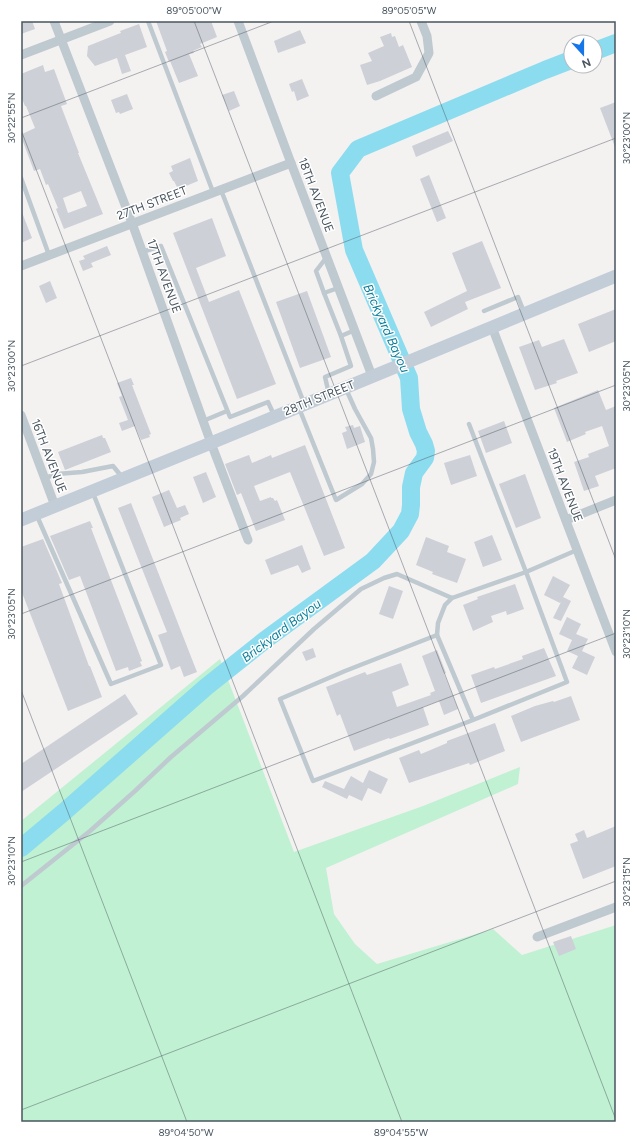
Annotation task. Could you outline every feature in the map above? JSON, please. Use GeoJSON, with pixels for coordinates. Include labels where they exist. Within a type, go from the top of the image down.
{"type":"FeatureCollection","features":[{"type":"Feature","properties":{"kind":"main road","name":"28TH STREET"},"geometry":{"type":"LineString","coordinates":[[21,520],[616,276]]}},
{"type":"Feature","properties":{"kind":"street","name":"17TH AVENUE"},"geometry":{"type":"LineString","coordinates":[[54,21],[132,223],[211,443],[248,540]]}},
{"type":"Feature","properties":{"kind":"street"},"geometry":{"type":"LineString","coordinates":[[21,55],[110,21]]}},
{"type":"Feature","properties":{"kind":"street","name":"18TH AVENUE"},"geometry":{"type":"LineString","coordinates":[[238,21],[372,376]]}},
{"type":"Feature","properties":{"kind":"street"},"geometry":{"type":"LineString","coordinates":[[376,96],[416,77],[429,53],[427,36],[421,21]]}},
{"type":"Feature","properties":{"kind":"street","name":"27TH STREET"},"geometry":{"type":"LineString","coordinates":[[21,266],[291,163]]}},
{"type":"Feature","properties":{"kind":"street","name":"19TH AVENUE"},"geometry":{"type":"LineString","coordinates":[[492,327],[616,652]]}},
{"type":"Feature","properties":{"kind":"street","name":"16TH AVENUE"},"geometry":{"type":"LineString","coordinates":[[21,415],[56,506]]}},
{"type":"Feature","properties":{"kind":"street"},"geometry":{"type":"LineString","coordinates":[[566,520],[616,500]]}},
{"type":"Feature","properties":{"kind":"street"},"geometry":{"type":"LineString","coordinates":[[537,937],[616,906]]}},
{"type":"Feature","properties":{"kind":"lane"},"geometry":{"type":"LineString","coordinates":[[148,21],[302,406],[336,500],[362,484],[371,474],[374,462],[371,438],[355,409],[346,388]]}},
{"type":"Feature","properties":{"kind":"lane"},"geometry":{"type":"LineString","coordinates":[[21,178],[49,255]]}},
{"type":"Feature","properties":{"kind":"lane"},"geometry":{"type":"LineString","coordinates":[[142,252],[161,246],[230,418],[268,402],[275,416]]}},
{"type":"Feature","properties":{"kind":"lane"},"geometry":{"type":"LineString","coordinates":[[327,257],[316,271],[351,366],[325,377],[329,394]]}},
{"type":"Feature","properties":{"kind":"lane"},"geometry":{"type":"LineString","coordinates":[[324,293],[338,288]]}},
{"type":"Feature","properties":{"kind":"lane"},"geometry":{"type":"LineString","coordinates":[[484,311],[518,297],[525,313]]}},
{"type":"Feature","properties":{"kind":"lane"},"geometry":{"type":"LineString","coordinates":[[341,336],[355,330]]}},
{"type":"Feature","properties":{"kind":"lane"},"geometry":{"type":"LineString","coordinates":[[203,421],[227,411]]}},
{"type":"Feature","properties":{"kind":"lane"},"geometry":{"type":"LineString","coordinates":[[437,635],[345,671],[280,699],[313,781],[473,720],[567,682],[469,424]]}},
{"type":"Feature","properties":{"kind":"lane"},"geometry":{"type":"LineString","coordinates":[[45,478],[57,474],[82,472],[113,466],[123,479]]}},
{"type":"Feature","properties":{"kind":"lane"},"geometry":{"type":"LineString","coordinates":[[37,514],[111,684],[161,665],[93,491]]}},
{"type":"Feature","properties":{"kind":"lane"},"geometry":{"type":"LineString","coordinates":[[473,720],[437,635],[438,623],[445,605],[452,598],[526,572],[577,550]]}},
{"type":"Feature","properties":{"kind":"lane"},"geometry":{"type":"LineString","coordinates":[[21,886],[90,831],[171,757],[243,696],[314,629],[361,589],[384,578],[397,574],[452,598]]}},
{"type":"Feature","properties":{"kind":"green space"},"geometry":{"type":"Polygon","coordinates":[[[220,659],[294,852],[423,806],[520,767],[518,784],[326,868],[334,914],[355,944],[377,964],[493,929],[522,955],[616,925],[616,1122],[21,1122],[21,821],[220,659]]]}},
{"type":"Feature","properties":{"kind":"building"},"geometry":{"type":"Polygon","coordinates":[[[21,21],[32,21],[35,29],[21,34],[21,21]]]}},
{"type":"Feature","properties":{"kind":"building"},"geometry":{"type":"Polygon","coordinates":[[[156,21],[211,21],[217,37],[200,44],[202,47],[193,51],[194,53],[189,54],[198,76],[179,83],[165,52],[167,51],[156,21]]]}},
{"type":"Feature","properties":{"kind":"building"},"geometry":{"type":"Polygon","coordinates":[[[139,24],[147,47],[125,55],[131,71],[122,74],[117,58],[95,66],[87,56],[88,46],[139,24]]]}},
{"type":"Feature","properties":{"kind":"building"},"geometry":{"type":"Polygon","coordinates":[[[300,30],[306,43],[278,53],[274,41],[300,30]]]}},
{"type":"Feature","properties":{"kind":"building"},"geometry":{"type":"Polygon","coordinates":[[[391,33],[392,37],[395,36],[399,47],[403,45],[412,67],[367,85],[360,65],[372,61],[368,53],[384,46],[380,37],[391,33]]]}},
{"type":"Feature","properties":{"kind":"building"},"geometry":{"type":"Polygon","coordinates":[[[43,65],[45,72],[54,69],[67,104],[61,106],[103,214],[64,229],[56,209],[58,208],[48,184],[46,185],[40,169],[34,171],[22,139],[22,134],[35,128],[21,96],[21,74],[43,65]],[[81,191],[63,198],[68,213],[87,206],[81,191]]]}},
{"type":"Feature","properties":{"kind":"building"},"geometry":{"type":"Polygon","coordinates":[[[302,79],[309,96],[297,101],[294,91],[292,92],[289,84],[302,79]]]}},
{"type":"Feature","properties":{"kind":"building"},"geometry":{"type":"Polygon","coordinates":[[[234,91],[240,106],[229,111],[222,95],[234,91]]]}},
{"type":"Feature","properties":{"kind":"building"},"geometry":{"type":"Polygon","coordinates":[[[127,94],[133,109],[120,114],[119,112],[116,113],[111,100],[127,94]]]}},
{"type":"Feature","properties":{"kind":"building"},"geometry":{"type":"Polygon","coordinates":[[[616,102],[616,147],[615,147],[600,108],[616,102]]]}},
{"type":"Feature","properties":{"kind":"building"},"geometry":{"type":"Polygon","coordinates":[[[448,131],[453,141],[416,157],[412,146],[448,131]]]}},
{"type":"Feature","properties":{"kind":"building"},"geometry":{"type":"Polygon","coordinates":[[[190,158],[198,181],[179,189],[169,173],[173,171],[171,166],[190,158]]]}},
{"type":"Feature","properties":{"kind":"building"},"geometry":{"type":"Polygon","coordinates":[[[429,175],[446,218],[437,222],[420,179],[429,175]]]}},
{"type":"Feature","properties":{"kind":"building"},"geometry":{"type":"Polygon","coordinates":[[[21,210],[32,238],[21,243],[21,210]]]}},
{"type":"Feature","properties":{"kind":"building"},"geometry":{"type":"Polygon","coordinates":[[[212,218],[226,256],[196,268],[209,302],[239,290],[276,384],[237,399],[173,233],[212,218]]]}},
{"type":"Feature","properties":{"kind":"building"},"geometry":{"type":"Polygon","coordinates":[[[482,241],[501,288],[465,302],[468,309],[431,327],[424,312],[467,291],[452,253],[482,241]]]}},
{"type":"Feature","properties":{"kind":"building"},"geometry":{"type":"Polygon","coordinates":[[[107,246],[111,255],[91,263],[93,267],[83,271],[79,261],[85,259],[83,256],[107,246]]]}},
{"type":"Feature","properties":{"kind":"building"},"geometry":{"type":"Polygon","coordinates":[[[50,281],[57,298],[46,303],[39,286],[50,281]]]}},
{"type":"Feature","properties":{"kind":"building"},"geometry":{"type":"Polygon","coordinates":[[[307,291],[331,357],[300,368],[276,302],[307,291]]]}},
{"type":"Feature","properties":{"kind":"building"},"geometry":{"type":"Polygon","coordinates":[[[616,309],[616,341],[589,352],[578,324],[616,309]]]}},
{"type":"Feature","properties":{"kind":"building"},"geometry":{"type":"Polygon","coordinates":[[[564,339],[578,373],[556,381],[557,383],[535,390],[519,347],[539,340],[542,347],[564,339]]]}},
{"type":"Feature","properties":{"kind":"building"},"geometry":{"type":"Polygon","coordinates":[[[131,378],[134,385],[132,385],[151,434],[149,435],[150,437],[141,440],[135,426],[122,431],[119,423],[128,420],[119,397],[122,396],[117,383],[131,378]]]}},
{"type":"Feature","properties":{"kind":"building"},"geometry":{"type":"Polygon","coordinates":[[[598,390],[606,410],[616,406],[616,468],[595,476],[599,486],[584,491],[574,462],[589,457],[588,454],[609,446],[602,426],[585,432],[586,434],[567,442],[554,408],[598,390]]]}},
{"type":"Feature","properties":{"kind":"building"},"geometry":{"type":"Polygon","coordinates":[[[504,421],[512,443],[486,453],[478,431],[504,421]]]}},
{"type":"Feature","properties":{"kind":"building"},"geometry":{"type":"Polygon","coordinates":[[[353,425],[354,428],[360,426],[365,442],[347,449],[342,433],[347,431],[345,427],[353,425]]]}},
{"type":"Feature","properties":{"kind":"building"},"geometry":{"type":"Polygon","coordinates":[[[102,435],[103,438],[105,438],[111,452],[65,470],[58,452],[102,435]]]}},
{"type":"Feature","properties":{"kind":"building"},"geometry":{"type":"Polygon","coordinates":[[[305,445],[345,548],[324,556],[290,472],[254,486],[260,501],[271,497],[275,501],[277,500],[285,520],[256,531],[241,493],[237,495],[225,464],[249,455],[252,463],[271,455],[272,458],[305,445]]]}},
{"type":"Feature","properties":{"kind":"building"},"geometry":{"type":"Polygon","coordinates":[[[470,455],[477,476],[451,485],[444,463],[470,455]]]}},
{"type":"Feature","properties":{"kind":"building"},"geometry":{"type":"Polygon","coordinates":[[[206,472],[216,497],[203,503],[193,477],[206,472]]]}},
{"type":"Feature","properties":{"kind":"building"},"geometry":{"type":"Polygon","coordinates":[[[525,474],[541,518],[516,528],[499,484],[525,474]]]}},
{"type":"Feature","properties":{"kind":"building"},"geometry":{"type":"Polygon","coordinates":[[[169,490],[177,508],[185,505],[189,514],[180,518],[181,520],[164,527],[152,497],[169,490]]]}},
{"type":"Feature","properties":{"kind":"building"},"geometry":{"type":"Polygon","coordinates":[[[131,503],[197,672],[184,677],[180,666],[171,670],[158,635],[167,632],[118,508],[131,503]]]}},
{"type":"Feature","properties":{"kind":"building"},"geometry":{"type":"Polygon","coordinates":[[[90,521],[93,528],[91,528],[142,661],[140,662],[142,666],[129,671],[128,667],[116,671],[80,576],[69,580],[50,536],[90,521]]]}},
{"type":"Feature","properties":{"kind":"building"},"geometry":{"type":"Polygon","coordinates":[[[492,535],[502,560],[483,567],[474,542],[492,535]]]}},
{"type":"Feature","properties":{"kind":"building"},"geometry":{"type":"Polygon","coordinates":[[[426,537],[449,546],[447,552],[466,559],[457,583],[432,574],[433,572],[416,565],[426,537]]]}},
{"type":"Feature","properties":{"kind":"building"},"geometry":{"type":"Polygon","coordinates":[[[43,539],[62,583],[59,584],[102,697],[68,711],[21,590],[21,547],[43,539]]]}},
{"type":"Feature","properties":{"kind":"building"},"geometry":{"type":"Polygon","coordinates":[[[302,545],[311,569],[302,573],[298,565],[271,575],[265,560],[302,545]]]}},
{"type":"Feature","properties":{"kind":"building"},"geometry":{"type":"Polygon","coordinates":[[[553,576],[570,585],[563,597],[571,601],[561,621],[553,618],[561,602],[560,603],[544,595],[553,576]]]}},
{"type":"Feature","properties":{"kind":"building"},"geometry":{"type":"Polygon","coordinates":[[[515,584],[524,609],[507,615],[506,611],[491,616],[493,622],[473,631],[463,605],[478,599],[477,597],[515,584]]]}},
{"type":"Feature","properties":{"kind":"building"},"geometry":{"type":"Polygon","coordinates":[[[389,586],[403,591],[393,619],[379,614],[389,586]]]}},
{"type":"Feature","properties":{"kind":"building"},"geometry":{"type":"Polygon","coordinates":[[[567,617],[581,624],[576,634],[588,639],[582,651],[595,657],[587,675],[572,668],[578,656],[567,651],[572,640],[559,634],[567,617]]]}},
{"type":"Feature","properties":{"kind":"building"},"geometry":{"type":"Polygon","coordinates":[[[313,648],[316,657],[306,661],[302,652],[313,648]]]}},
{"type":"Feature","properties":{"kind":"building"},"geometry":{"type":"Polygon","coordinates":[[[544,648],[556,676],[481,703],[471,675],[494,667],[495,669],[523,659],[522,656],[544,648]]]}},
{"type":"Feature","properties":{"kind":"building"},"geometry":{"type":"Polygon","coordinates":[[[437,650],[446,673],[444,674],[458,709],[444,715],[439,701],[423,707],[429,725],[354,751],[340,714],[337,716],[326,687],[365,672],[367,675],[401,663],[409,685],[392,692],[397,707],[431,695],[430,693],[435,691],[422,656],[437,650]]]}},
{"type":"Feature","properties":{"kind":"building"},"geometry":{"type":"Polygon","coordinates":[[[125,694],[138,714],[21,792],[21,764],[125,694]]]}},
{"type":"Feature","properties":{"kind":"building"},"geometry":{"type":"Polygon","coordinates":[[[571,696],[580,720],[521,742],[511,716],[535,706],[554,702],[571,696]]]}},
{"type":"Feature","properties":{"kind":"building"},"geometry":{"type":"Polygon","coordinates":[[[495,723],[505,751],[470,765],[469,763],[409,783],[399,758],[419,750],[421,754],[447,743],[447,741],[495,723]]]}},
{"type":"Feature","properties":{"kind":"building"},"geometry":{"type":"Polygon","coordinates":[[[369,770],[388,779],[381,794],[368,788],[362,801],[349,795],[347,799],[322,787],[325,781],[344,789],[351,776],[363,783],[369,770]]]}},
{"type":"Feature","properties":{"kind":"building"},"geometry":{"type":"Polygon","coordinates":[[[616,826],[616,866],[583,879],[570,844],[578,841],[575,834],[584,830],[587,838],[616,826]]]}},
{"type":"Feature","properties":{"kind":"building"},"geometry":{"type":"Polygon","coordinates":[[[571,936],[576,949],[559,956],[553,942],[571,936]]]}},
{"type":"Feature","properties":{"kind":"waterway","name":"Brickyard Bayou"},"geometry":{"type":"LineString","coordinates":[[603,48],[616,43]]}},
{"type":"Feature","properties":{"kind":"waterway","name":"Brickyard Bayou"},"geometry":{"type":"LineString","coordinates":[[21,848],[206,687],[265,640],[373,561],[401,531],[410,514],[411,487],[414,473],[425,458],[426,451],[411,409],[409,378],[354,250],[340,173],[358,149],[563,63]]}}]}
